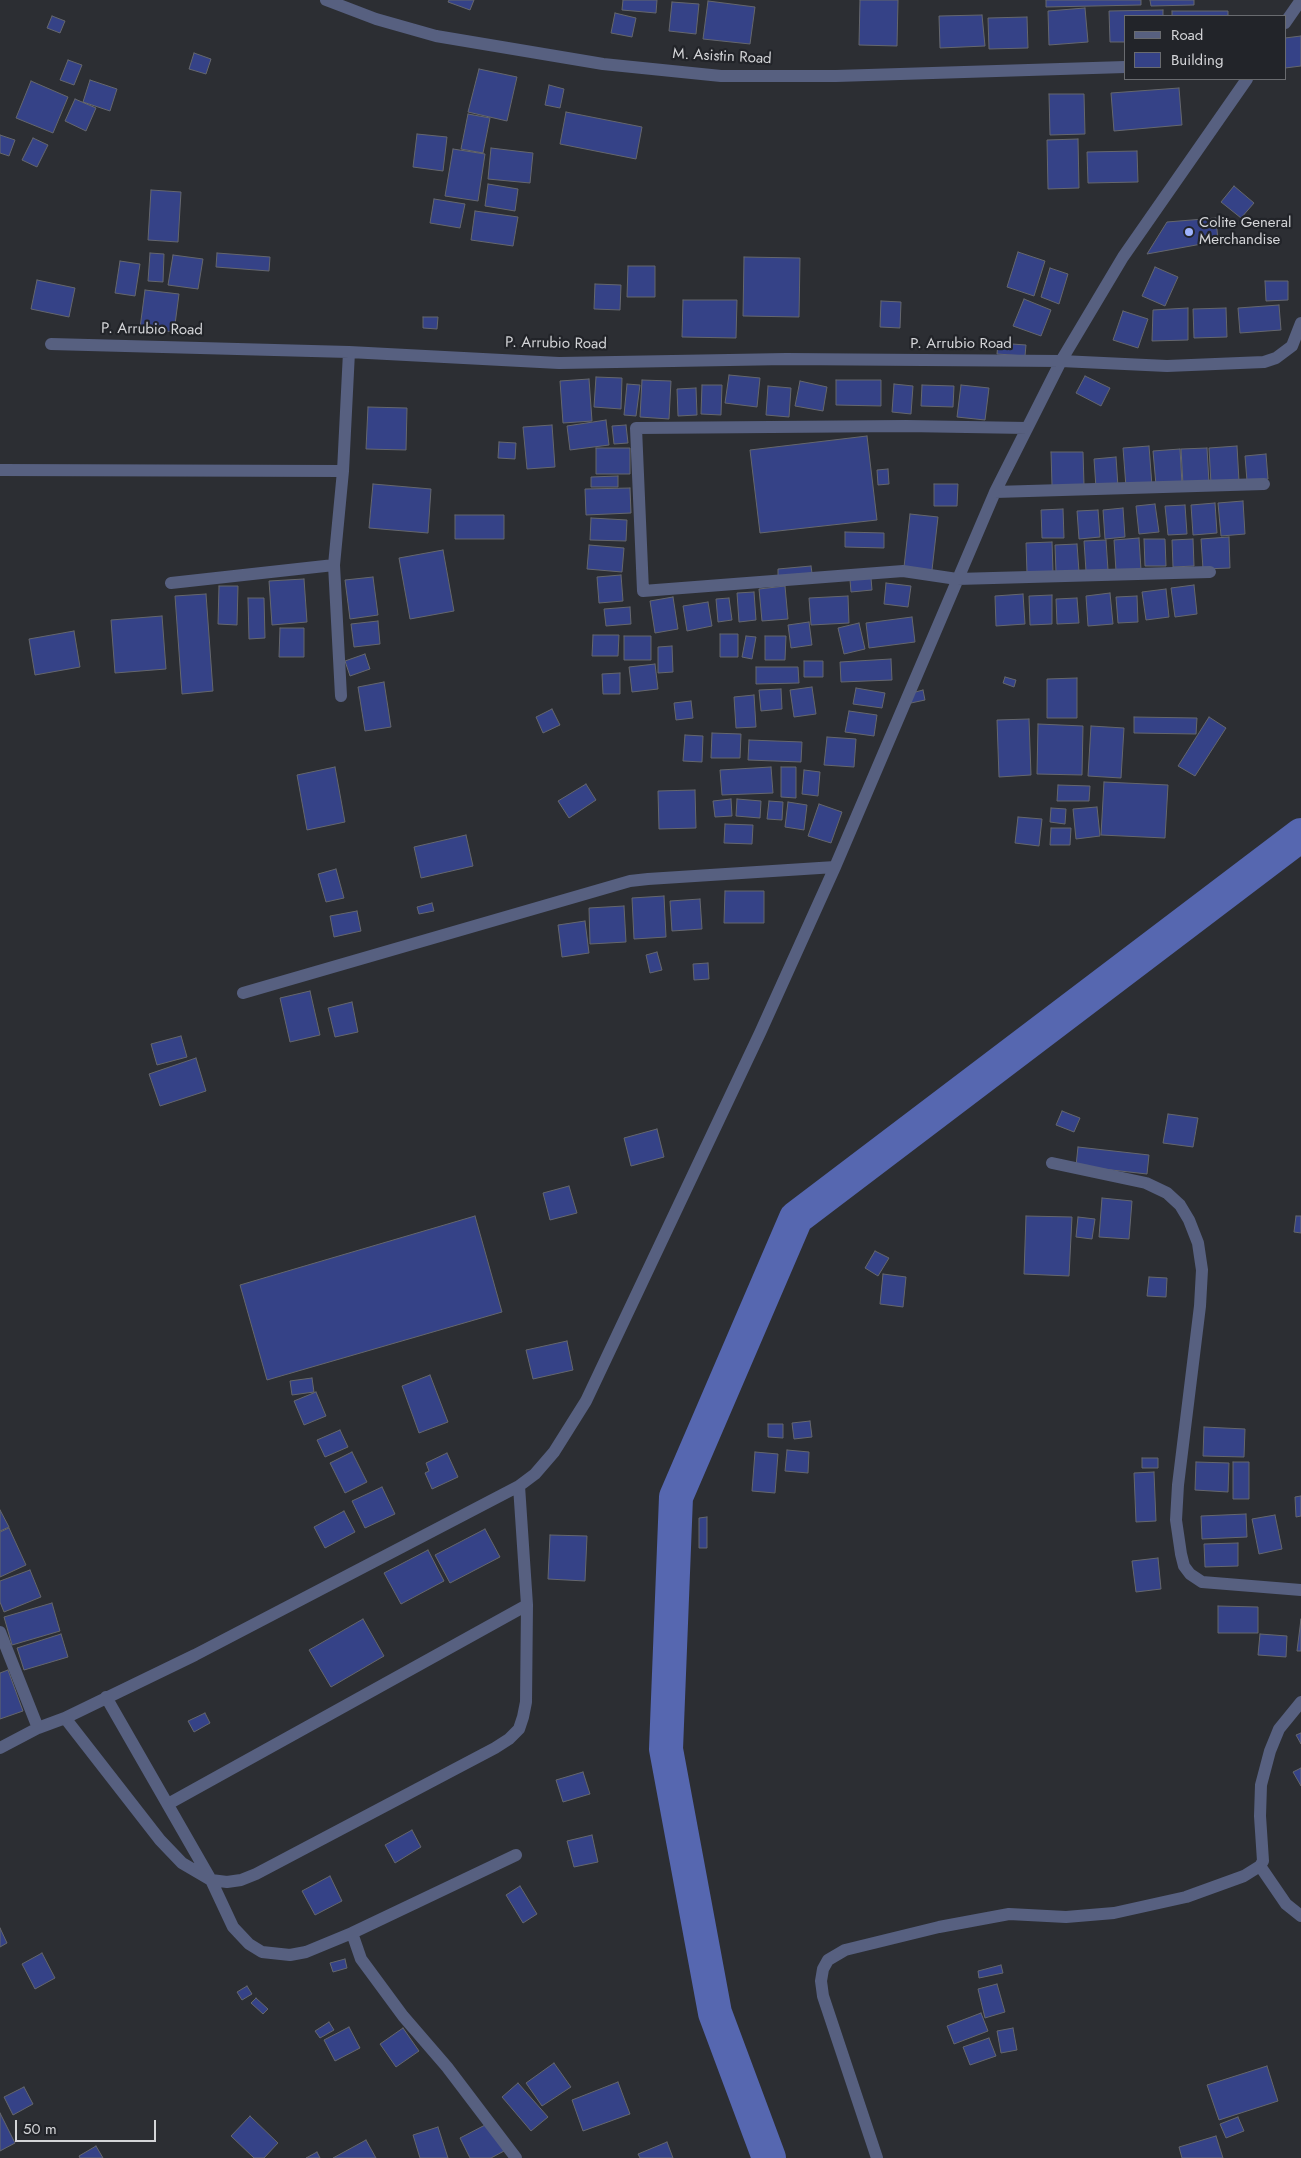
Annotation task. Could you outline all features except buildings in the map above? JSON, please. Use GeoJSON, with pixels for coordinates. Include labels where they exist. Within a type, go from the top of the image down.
{"type":"FeatureCollection","features":[{"type":"Feature","properties":{"kind":"street","name":"M. Asistin Road"},"geometry":{"type":"LineString","coordinates":[[326,0],[376,19],[436,36],[603,64],[721,76],[865,75],[1124,67]]}},
{"type":"Feature","properties":{"kind":"street"},"geometry":{"type":"LineString","coordinates":[[1286,22],[1301,0]]}},
{"type":"Feature","properties":{"kind":"street"},"geometry":{"type":"LineString","coordinates":[[0,1748],[38,1728],[65,1718],[203,1651],[519,1486],[535,1474],[554,1452],[586,1401],[760,1033],[835,867],[956,579],[995,492],[1027,428],[1061,361],[1123,257],[1246,80]]}},
{"type":"Feature","properties":{"kind":"street","name":"P. Arrubio Road"},"geometry":{"type":"LineString","coordinates":[[51,344],[350,352],[559,363],[786,359],[1061,361],[1145,367],[1264,362],[1276,358],[1292,346],[1301,323]]}},
{"type":"Feature","properties":{"kind":"street"},"geometry":{"type":"LineString","coordinates":[[341,696],[334,564],[343,471],[350,352]]}},
{"type":"Feature","properties":{"kind":"street"},"geometry":{"type":"LineString","coordinates":[[1027,428],[906,426],[636,428],[643,591],[882,572],[917,572],[956,579],[1210,572]]}},
{"type":"Feature","properties":{"kind":"street"},"geometry":{"type":"LineString","coordinates":[[0,470],[343,471]]}},
{"type":"Feature","properties":{"kind":"street"},"geometry":{"type":"LineString","coordinates":[[995,492],[1264,484]]}},
{"type":"Feature","properties":{"kind":"street"},"geometry":{"type":"LineString","coordinates":[[171,583],[334,564]]}},
{"type":"Feature","properties":{"kind":"street"},"geometry":{"type":"LineString","coordinates":[[243,993],[648,878],[835,867]]}},
{"type":"Feature","properties":{"kind":"street"},"geometry":{"type":"LineString","coordinates":[[1052,1163],[1146,1183],[1167,1193],[1180,1205],[1190,1220],[1198,1243],[1202,1270],[1200,1306],[1178,1485],[1177,1537],[1183,1560],[1190,1574],[1202,1582],[1301,1590]]}},
{"type":"Feature","properties":{"kind":"street"},"geometry":{"type":"LineString","coordinates":[[65,1718],[165,1846],[182,1863],[211,1880],[227,1882],[241,1880],[256,1874],[509,1739],[518,1729],[524,1717],[526,1702],[527,1605],[519,1486]]}},
{"type":"Feature","properties":{"kind":"street"},"geometry":{"type":"LineString","coordinates":[[168,1804],[527,1605]]}},
{"type":"Feature","properties":{"kind":"street"},"geometry":{"type":"LineString","coordinates":[[0,1632],[38,1728]]}},
{"type":"Feature","properties":{"kind":"street"},"geometry":{"type":"LineString","coordinates":[[106,1697],[211,1880],[220,1903],[233,1927],[249,1944],[262,1952],[290,1955],[306,1952],[352,1933],[516,1855]]}},
{"type":"Feature","properties":{"kind":"street"},"geometry":{"type":"LineString","coordinates":[[877,2158],[823,1996],[821,1981],[823,1969],[828,1960],[836,1954],[856,1947],[1009,1914],[1066,1917],[1114,1913],[1186,1897],[1225,1884],[1260,1866],[1264,1856],[1260,1816],[1261,1785],[1270,1751],[1279,1729],[1301,1702]]}},
{"type":"Feature","properties":{"kind":"street"},"geometry":{"type":"LineString","coordinates":[[1260,1866],[1282,1899],[1301,1916]]}},
{"type":"Feature","properties":{"kind":"street"},"geometry":{"type":"LineString","coordinates":[[352,1933],[361,1959],[403,2016],[447,2067],[516,2158]]}},
{"type":"Feature","properties":{"kind":"waterway"},"geometry":{"type":"LineString","coordinates":[[769,2158],[715,2013],[666,1749],[676,1497],[796,1218],[1301,835]]}},
{"type":"Feature","properties":{"kind":"place","name":"Colite General Merchandise"},"geometry":{"type":"Point","coordinates":[1189,232]}}]}
